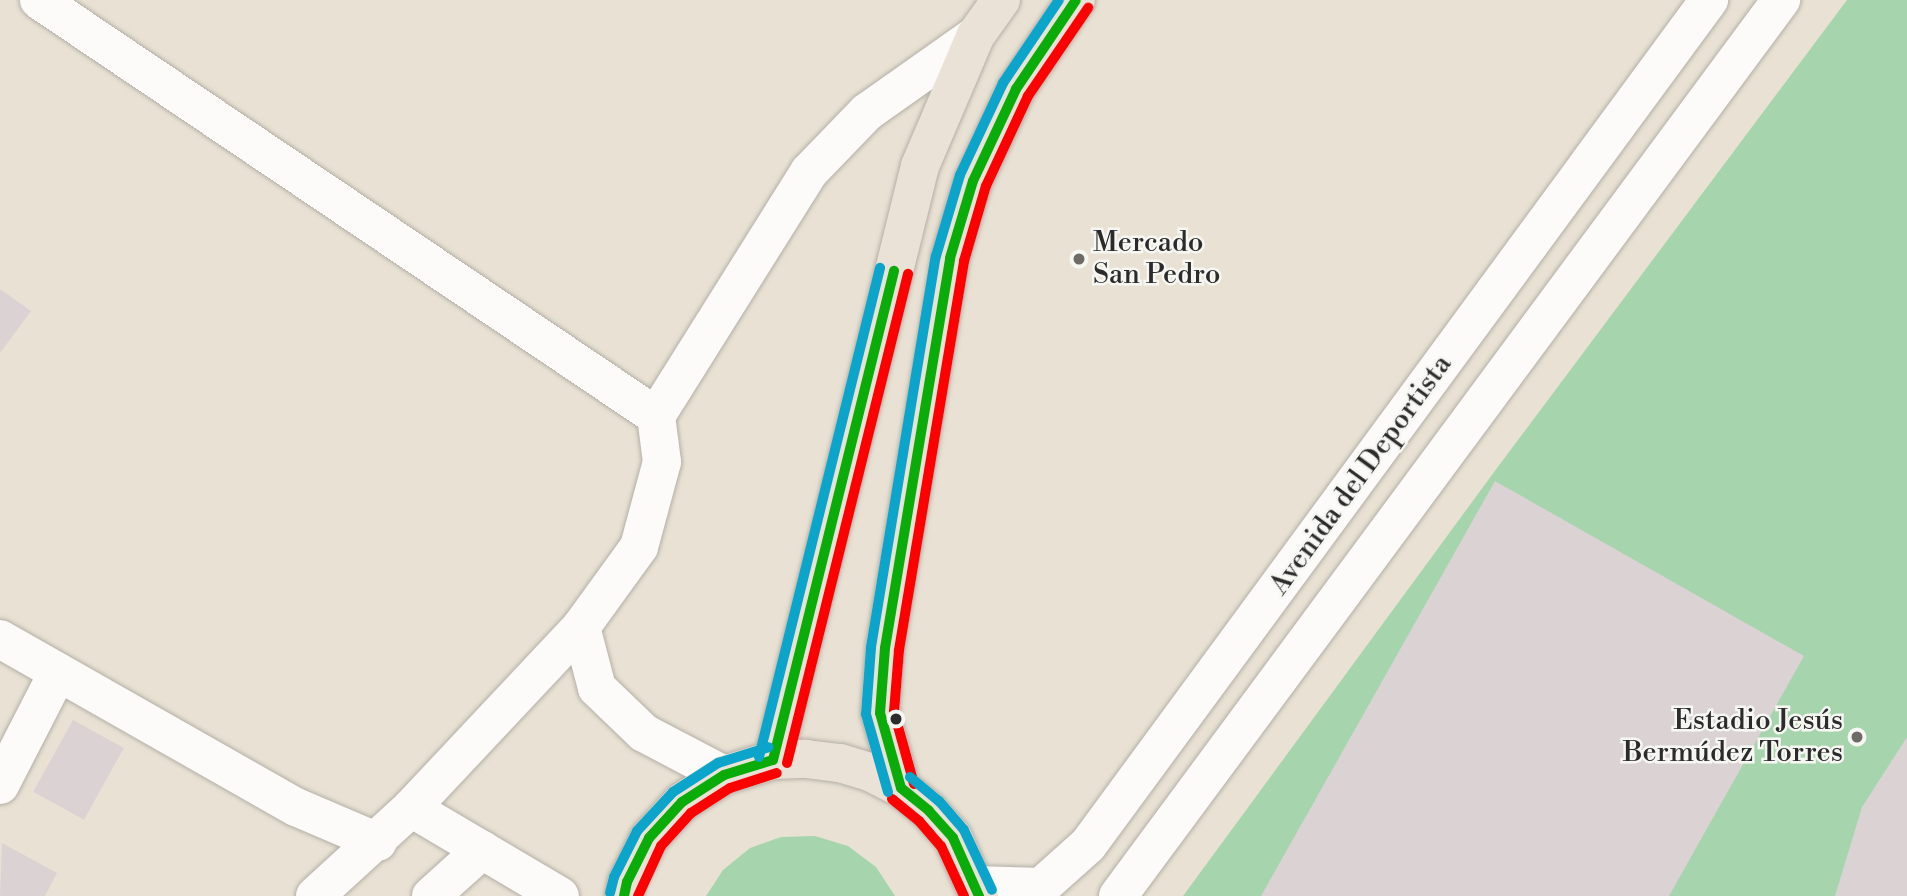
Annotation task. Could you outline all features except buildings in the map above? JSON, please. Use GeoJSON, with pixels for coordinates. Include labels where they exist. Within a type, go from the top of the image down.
{"type":"FeatureCollection","features":[{"type":"Feature","properties":{"kind":"main road"},"geometry":{"type":"LineString","coordinates":[[773,760],[920,166],[976,35],[1001,0]]}},
{"type":"Feature","properties":{"kind":"main road"},"geometry":{"type":"LineString","coordinates":[[901,788],[880,713],[884,648],[950,258],[973,181],[1016,89],[1076,0]]}},
{"type":"Feature","properties":{"kind":"main road"},"geometry":{"type":"LineString","coordinates":[[624,896],[627,881],[649,838],[682,802],[724,775],[773,760],[806,759],[840,763],[872,773],[901,788],[929,811],[953,838],[977,890]]}},
{"type":"Feature","properties":{"kind":"street"},"geometry":{"type":"LineString","coordinates":[[39,0],[656,416]]}},
{"type":"Feature","properties":{"kind":"street","name":"Avenida del Deportista"},"geometry":{"type":"LineString","coordinates":[[977,890],[1041,887],[1088,845],[1709,0]]}},
{"type":"Feature","properties":{"kind":"street","name":"Avenida del Deportista"},"geometry":{"type":"LineString","coordinates":[[1118,896],[1781,0]]}},
{"type":"Feature","properties":{"kind":"street"},"geometry":{"type":"LineString","coordinates":[[315,896],[378,842],[581,627],[639,547],[662,462],[656,416],[809,172],[867,112],[976,35]]}},
{"type":"Feature","properties":{"kind":"street"},"geometry":{"type":"LineString","coordinates":[[581,627],[597,688],[644,733],[724,775]]}},
{"type":"Feature","properties":{"kind":"street"},"geometry":{"type":"LineString","coordinates":[[0,639],[296,807],[378,842]]}},
{"type":"Feature","properties":{"kind":"street"},"geometry":{"type":"LineString","coordinates":[[0,785],[58,672]]}},
{"type":"Feature","properties":{"kind":"street"},"geometry":{"type":"LineString","coordinates":[[411,808],[560,896]]}},
{"type":"Feature","properties":{"kind":"street"},"geometry":{"type":"LineString","coordinates":[[431,896],[482,850]]}},
{"type":"Feature","properties":{"kind":"green space"},"geometry":{"type":"Polygon","coordinates":[[[1847,0],[1907,0],[1907,896],[1183,896],[1497,468],[1847,0]]]}},
{"type":"Feature","properties":{"kind":"green space"},"geometry":{"type":"Polygon","coordinates":[[[815,836],[848,846],[876,867],[895,896],[706,896],[723,870],[750,848],[781,837],[815,836]]]}},
{"type":"Feature","properties":{"kind":"transit line"},"geometry":{"type":"LineString","coordinates":[[888,792],[866,714],[871,647],[936,256],[960,175],[1003,83],[1059,0]]}},
{"type":"Feature","properties":{"kind":"transit line"},"geometry":{"type":"LineString","coordinates":[[901,788],[880,713],[885,648],[950,258],[973,181],[1016,89],[1076,0]]}},
{"type":"Feature","properties":{"kind":"transit line"},"geometry":{"type":"LineString","coordinates":[[914,784],[894,712],[899,650],[964,261],[986,186],[1028,96],[1088,8]]}},
{"type":"Feature","properties":{"kind":"transit line"},"geometry":{"type":"LineString","coordinates":[[759,757],[880,268]]}},
{"type":"Feature","properties":{"kind":"transit line"},"geometry":{"type":"LineString","coordinates":[[773,760],[894,271]]}},
{"type":"Feature","properties":{"kind":"transit line"},"geometry":{"type":"LineString","coordinates":[[787,763],[908,274]]}},
{"type":"Feature","properties":{"kind":"transit line"},"geometry":{"type":"LineString","coordinates":[[610,893],[614,877],[637,831],[673,792],[718,763],[769,747]]}},
{"type":"Feature","properties":{"kind":"transit line"},"geometry":{"type":"LineString","coordinates":[[624,896],[627,882],[649,838],[682,802],[724,775],[773,760]]}},
{"type":"Feature","properties":{"kind":"transit line"},"geometry":{"type":"LineString","coordinates":[[638,896],[661,846],[691,813],[730,788],[777,773]]}},
{"type":"Feature","properties":{"kind":"transit line"},"geometry":{"type":"LineString","coordinates":[[910,777],[939,801],[964,830],[992,890]]}},
{"type":"Feature","properties":{"kind":"transit line"},"geometry":{"type":"LineString","coordinates":[[901,788],[929,811],[953,838],[979,896]]}},
{"type":"Feature","properties":{"kind":"transit line"},"geometry":{"type":"LineString","coordinates":[[892,799],[919,821],[941,846],[964,896]]}},
{"type":"Feature","properties":{"kind":"place","name":"Mercado San Pedro"},"geometry":{"type":"Point","coordinates":[1079,259]}},
{"type":"Feature","properties":{"kind":"place","name":"Estadio Jesús Bermúdez Torres"},"geometry":{"type":"Point","coordinates":[1857,737]}}]}
